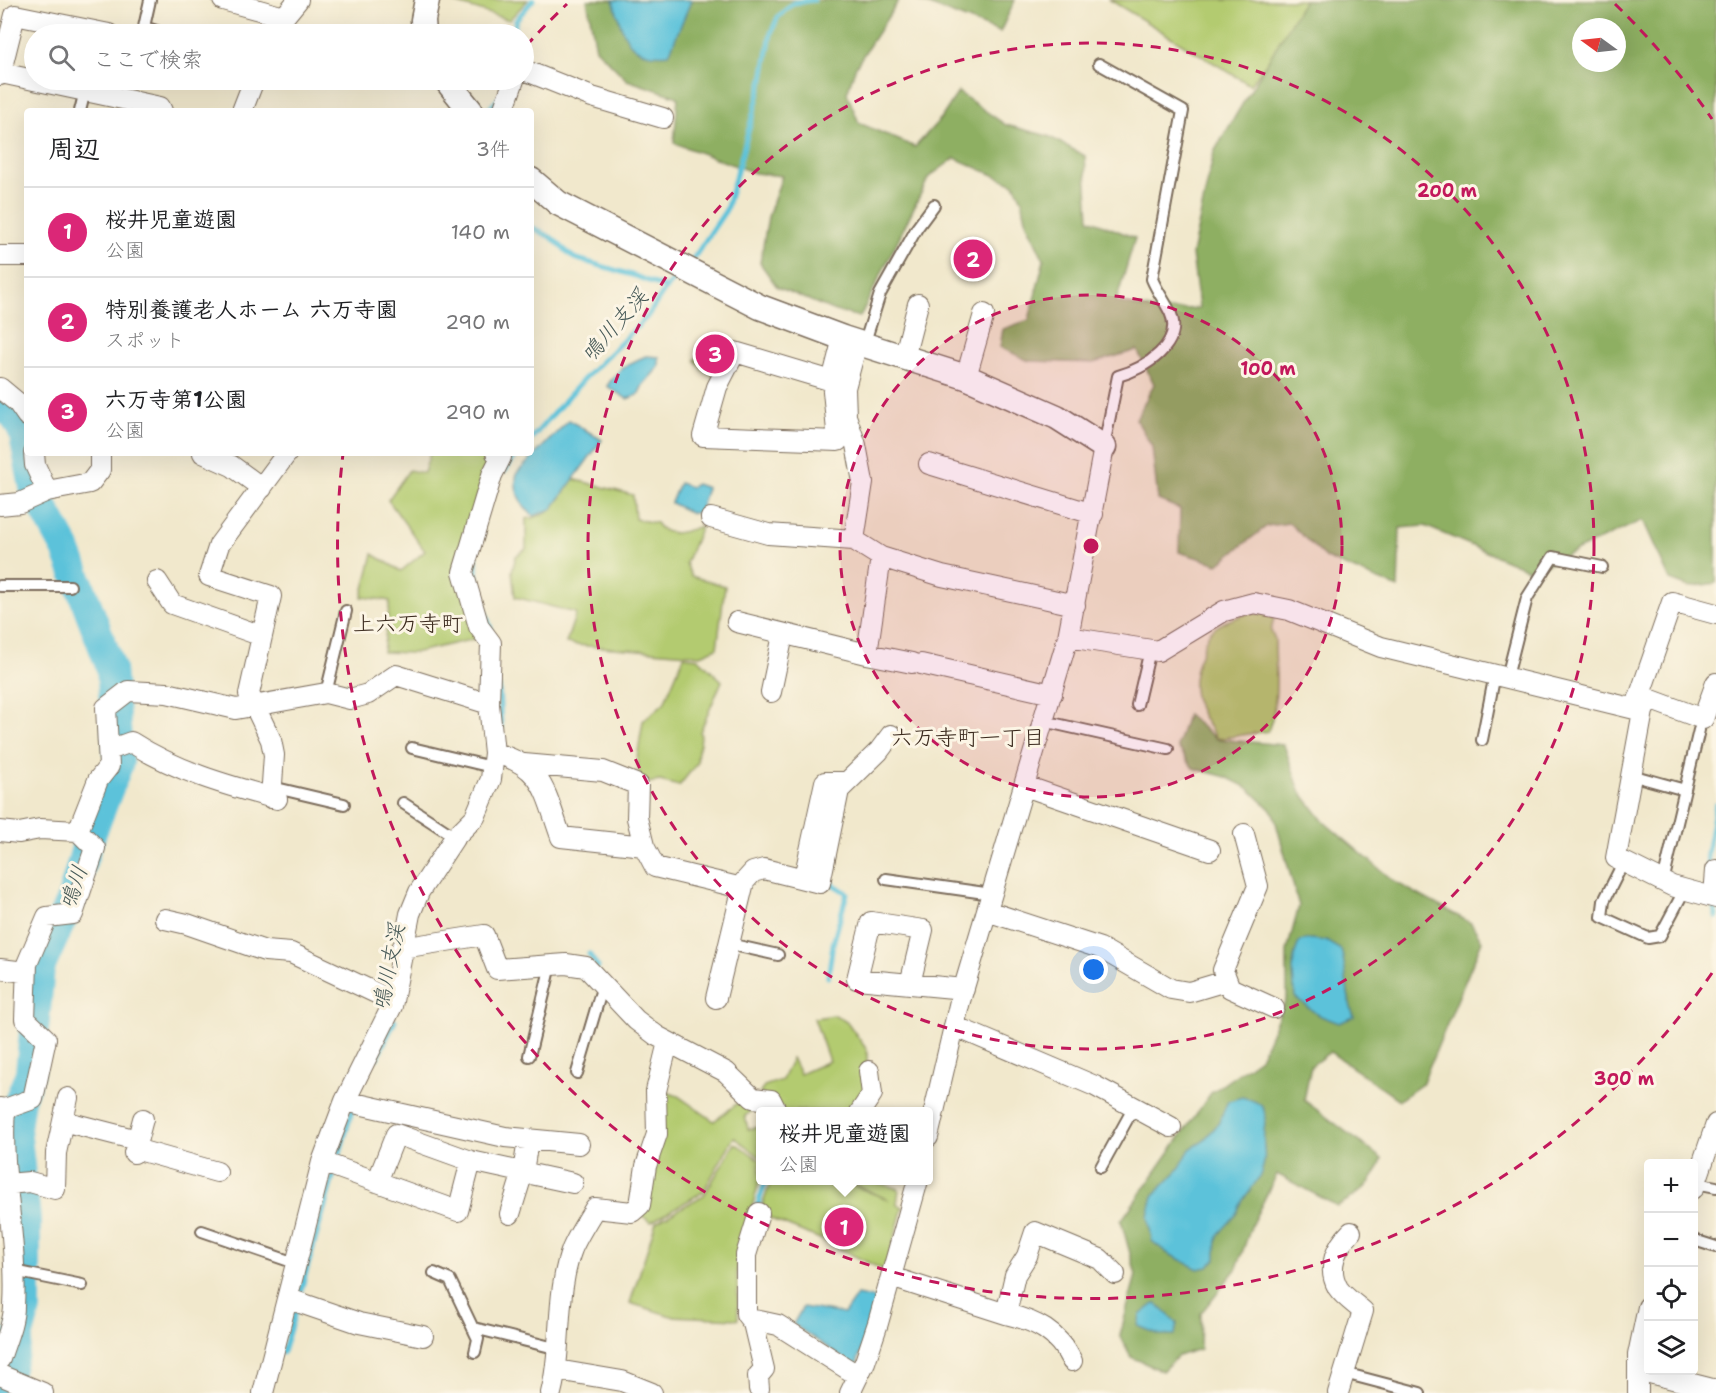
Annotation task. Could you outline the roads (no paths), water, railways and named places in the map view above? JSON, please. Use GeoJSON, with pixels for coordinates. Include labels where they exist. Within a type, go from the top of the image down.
{"type":"FeatureCollection","features":[{"type":"Feature","properties":{"kind":"street"},"geometry":{"type":"LineString","coordinates":[[223,0],[284,17]]}},
{"type":"Feature","properties":{"kind":"street"},"geometry":{"type":"LineString","coordinates":[[280,24],[298,0]]}},
{"type":"Feature","properties":{"kind":"street"},"geometry":{"type":"LineString","coordinates":[[423,24],[428,0]]}},
{"type":"Feature","properties":{"kind":"street"},"geometry":{"type":"LineString","coordinates":[[24,77],[1,74],[15,15],[60,24]]}},
{"type":"Feature","properties":{"kind":"street"},"geometry":{"type":"LineString","coordinates":[[534,74],[592,97],[663,118]]}},
{"type":"Feature","properties":{"kind":"street"},"geometry":{"type":"LineString","coordinates":[[99,90],[140,107],[160,108]]}},
{"type":"Feature","properties":{"kind":"street"},"geometry":{"type":"LineString","coordinates":[[243,108],[250,90]]}},
{"type":"Feature","properties":{"kind":"street"},"geometry":{"type":"LineString","coordinates":[[454,90],[469,108]]}},
{"type":"Feature","properties":{"kind":"street"},"geometry":{"type":"LineString","coordinates":[[505,108],[511,90]]}},
{"type":"Feature","properties":{"kind":"street"},"geometry":{"type":"LineString","coordinates":[[534,183],[558,203],[760,307],[855,342],[966,377],[1057,417],[1104,447],[1068,637],[964,989],[933,1116]]}},
{"type":"Feature","properties":{"kind":"street"},"geometry":{"type":"LineString","coordinates":[[0,256],[24,256]]}},
{"type":"Feature","properties":{"kind":"street"},"geometry":{"type":"LineString","coordinates":[[904,358],[918,304]]}},
{"type":"Feature","properties":{"kind":"street"},"geometry":{"type":"LineString","coordinates":[[966,377],[984,314]]}},
{"type":"Feature","properties":{"kind":"street"},"geometry":{"type":"LineString","coordinates":[[832,381],[735,352],[717,387],[703,436],[838,441],[832,381],[855,342]]}},
{"type":"Feature","properties":{"kind":"street"},"geometry":{"type":"LineString","coordinates":[[854,540],[862,482],[856,445],[846,416],[845,388],[855,342]]}},
{"type":"Feature","properties":{"kind":"street"},"geometry":{"type":"LineString","coordinates":[[0,388],[18,403],[24,412]]}},
{"type":"Feature","properties":{"kind":"street"},"geometry":{"type":"LineString","coordinates":[[34,456],[41,494]]}},
{"type":"Feature","properties":{"kind":"street"},"geometry":{"type":"LineString","coordinates":[[0,505],[20,503],[41,494],[90,483],[100,470],[100,456]]}},
{"type":"Feature","properties":{"kind":"street"},"geometry":{"type":"LineString","coordinates":[[211,456],[232,466],[262,488]]}},
{"type":"Feature","properties":{"kind":"street"},"geometry":{"type":"LineString","coordinates":[[110,750],[131,742],[160,761],[231,788],[273,795],[274,755],[271,740],[249,694],[270,596],[208,576],[219,545],[285,456]]}},
{"type":"Feature","properties":{"kind":"street"},"geometry":{"type":"LineString","coordinates":[[263,1393],[296,1301],[298,1264],[324,1162],[353,1102],[393,1001],[409,947],[410,914],[419,892],[455,837],[475,817],[501,762],[489,704],[491,643],[479,627],[463,572],[492,475],[501,458],[499,456]]}},
{"type":"Feature","properties":{"kind":"street"},"geometry":{"type":"LineString","coordinates":[[929,464],[1093,514]]}},
{"type":"Feature","properties":{"kind":"street"},"geometry":{"type":"LineString","coordinates":[[711,518],[768,534],[854,540],[881,557],[942,576],[1075,604]]}},
{"type":"Feature","properties":{"kind":"street"},"geometry":{"type":"LineString","coordinates":[[867,654],[881,557]]}},
{"type":"Feature","properties":{"kind":"street"},"geometry":{"type":"LineString","coordinates":[[157,581],[172,604],[262,636]]}},
{"type":"Feature","properties":{"kind":"street"},"geometry":{"type":"LineString","coordinates":[[1716,614],[1672,602],[1639,710],[1631,775],[1616,858],[1663,882],[1704,894],[1716,870]]}},
{"type":"Feature","properties":{"kind":"street"},"geometry":{"type":"LineString","coordinates":[[1068,637],[1158,651],[1224,611],[1254,603],[1289,610],[1381,647],[1639,710]]}},
{"type":"Feature","properties":{"kind":"street"},"geometry":{"type":"LineString","coordinates":[[737,622],[783,635],[807,638],[867,654],[1052,694]]}},
{"type":"Feature","properties":{"kind":"street"},"geometry":{"type":"LineString","coordinates":[[771,692],[783,635]]}},
{"type":"Feature","properties":{"kind":"street"},"geometry":{"type":"LineString","coordinates":[[78,831],[98,780],[109,766],[110,750],[106,708],[128,691],[167,693],[236,709],[327,693],[350,699],[368,694],[396,675],[489,704]]}},
{"type":"Feature","properties":{"kind":"street"},"geometry":{"type":"LineString","coordinates":[[1639,710],[1649,699],[1703,719],[1716,682]]}},
{"type":"Feature","properties":{"kind":"street"},"geometry":{"type":"LineString","coordinates":[[716,998],[744,882],[753,872],[764,868],[820,883],[838,790],[879,751],[891,735]]}},
{"type":"Feature","properties":{"kind":"street"},"geometry":{"type":"LineString","coordinates":[[501,762],[603,771],[638,785],[637,818],[644,846],[655,867],[742,888]]}},
{"type":"Feature","properties":{"kind":"street"},"geometry":{"type":"LineString","coordinates":[[501,762],[541,782],[561,837],[644,846]]}},
{"type":"Feature","properties":{"kind":"street"},"geometry":{"type":"LineString","coordinates":[[1025,786],[1210,850]]}},
{"type":"Feature","properties":{"kind":"street"},"geometry":{"type":"LineString","coordinates":[[0,831],[19,833],[40,828],[78,831],[95,848],[74,914],[47,917],[27,964],[25,1020],[46,1039],[33,1099],[4,1109],[3,1137],[8,1184],[7,1247],[23,1272],[0,1359]]}},
{"type":"Feature","properties":{"kind":"street"},"geometry":{"type":"LineString","coordinates":[[1244,834],[1258,886],[1223,970],[1230,988],[1274,1008]]}},
{"type":"Feature","properties":{"kind":"street"},"geometry":{"type":"LineString","coordinates":[[989,903],[1100,948],[1171,989],[1189,992],[1226,981]]}},
{"type":"Feature","properties":{"kind":"street"},"geometry":{"type":"LineString","coordinates":[[165,919],[187,924],[265,951],[291,953],[393,1001]]}},
{"type":"Feature","properties":{"kind":"street"},"geometry":{"type":"LineString","coordinates":[[409,947],[484,935],[497,969],[551,965],[586,967],[636,1020],[668,1042],[726,1072],[766,1103]]}},
{"type":"Feature","properties":{"kind":"street"},"geometry":{"type":"LineString","coordinates":[[0,969],[26,972]]}},
{"type":"Feature","properties":{"kind":"street"},"geometry":{"type":"LineString","coordinates":[[910,984],[964,989]]}},
{"type":"Feature","properties":{"kind":"street"},"geometry":{"type":"LineString","coordinates":[[954,1026],[1095,1086],[1171,1127]]}},
{"type":"Feature","properties":{"kind":"street"},"geometry":{"type":"LineString","coordinates":[[551,1393],[557,1370],[563,1294],[572,1250],[595,1208],[632,1212],[640,1204],[646,1166],[657,1134],[656,1091],[668,1042]]}},
{"type":"Feature","properties":{"kind":"street"},"geometry":{"type":"LineString","coordinates":[[863,1107],[872,1094],[869,1071]]}},
{"type":"Feature","properties":{"kind":"street"},"geometry":{"type":"LineString","coordinates":[[8,1184],[30,1182],[55,1189],[56,1153],[68,1098]]}},
{"type":"Feature","properties":{"kind":"street"},"geometry":{"type":"LineString","coordinates":[[353,1102],[528,1140],[579,1144]]}},
{"type":"Feature","properties":{"kind":"street"},"geometry":{"type":"LineString","coordinates":[[135,1150],[143,1119]]}},
{"type":"Feature","properties":{"kind":"street"},"geometry":{"type":"LineString","coordinates":[[63,1121],[135,1150],[216,1172]]}},
{"type":"Feature","properties":{"kind":"street"},"geometry":{"type":"LineString","coordinates":[[1698,1176],[1716,1124]]}},
{"type":"Feature","properties":{"kind":"street"},"geometry":{"type":"LineString","coordinates":[[377,1182],[396,1134],[471,1161],[573,1183]]}},
{"type":"Feature","properties":{"kind":"street"},"geometry":{"type":"LineString","coordinates":[[510,1214],[523,1172],[528,1140]]}},
{"type":"Feature","properties":{"kind":"street"},"geometry":{"type":"LineString","coordinates":[[324,1162],[458,1211],[471,1161]]}},
{"type":"Feature","properties":{"kind":"street"},"geometry":{"type":"LineString","coordinates":[[750,1319],[778,1325],[854,1384],[868,1353],[917,1185]]}},
{"type":"Feature","properties":{"kind":"street"},"geometry":{"type":"LineString","coordinates":[[754,1392],[758,1376],[764,1369],[750,1319],[746,1314],[746,1255],[759,1213]]}},
{"type":"Feature","properties":{"kind":"street"},"geometry":{"type":"LineString","coordinates":[[1006,1314],[1015,1275],[1027,1256],[1035,1232],[1100,1259],[1115,1274]]}},
{"type":"Feature","properties":{"kind":"street"},"geometry":{"type":"LineString","coordinates":[[1338,1393],[1363,1311],[1338,1288],[1332,1267],[1339,1244],[1351,1232]]}},
{"type":"Feature","properties":{"kind":"street"},"geometry":{"type":"LineString","coordinates":[[891,1277],[1024,1318],[1052,1333],[1063,1343],[1072,1361]]}},
{"type":"Feature","properties":{"kind":"street"},"geometry":{"type":"LineString","coordinates":[[296,1301],[359,1323],[423,1336]]}},
{"type":"Feature","properties":{"kind":"street"},"geometry":{"type":"LineString","coordinates":[[1638,1393],[1638,1355],[1645,1321]]}},
{"type":"Feature","properties":{"kind":"street"},"geometry":{"type":"LineString","coordinates":[[557,1370],[622,1382],[652,1393]]}},
{"type":"Feature","properties":{"kind":"street"},"geometry":{"type":"LineString","coordinates":[[1638,1370],[1716,1390]]}},
{"type":"Feature","properties":{"kind":"street"},"geometry":{"type":"LineString","coordinates":[[7,1378],[43,1393]]}},
{"type":"Feature","properties":{"kind":"lane"},"geometry":{"type":"LineString","coordinates":[[145,24],[150,0]]}},
{"type":"Feature","properties":{"kind":"lane"},"geometry":{"type":"LineString","coordinates":[[1099,64],[1183,111],[1152,279],[1158,295],[1170,313],[1174,332],[1166,349],[1128,373],[1118,376],[1104,447]]}},
{"type":"Feature","properties":{"kind":"lane"},"geometry":{"type":"LineString","coordinates":[[82,108],[93,90]]}},
{"type":"Feature","properties":{"kind":"lane"},"geometry":{"type":"LineString","coordinates":[[855,342],[917,228],[934,205]]}},
{"type":"Feature","properties":{"kind":"lane"},"geometry":{"type":"LineString","coordinates":[[1482,741],[1527,598],[1553,557],[1602,567]]}},
{"type":"Feature","properties":{"kind":"lane"},"geometry":{"type":"LineString","coordinates":[[0,586],[70,585]]}},
{"type":"Feature","properties":{"kind":"lane"},"geometry":{"type":"LineString","coordinates":[[327,693],[346,611]]}},
{"type":"Feature","properties":{"kind":"lane"},"geometry":{"type":"LineString","coordinates":[[1137,705],[1150,650]]}},
{"type":"Feature","properties":{"kind":"lane"},"geometry":{"type":"LineString","coordinates":[[1043,722],[1168,749]]}},
{"type":"Feature","properties":{"kind":"lane"},"geometry":{"type":"LineString","coordinates":[[1663,882],[1699,730]]}},
{"type":"Feature","properties":{"kind":"lane"},"geometry":{"type":"LineString","coordinates":[[412,748],[501,762]]}},
{"type":"Feature","properties":{"kind":"lane"},"geometry":{"type":"LineString","coordinates":[[1631,775],[1685,790]]}},
{"type":"Feature","properties":{"kind":"lane"},"geometry":{"type":"LineString","coordinates":[[273,795],[344,804]]}},
{"type":"Feature","properties":{"kind":"lane"},"geometry":{"type":"LineString","coordinates":[[403,803],[455,837]]}},
{"type":"Feature","properties":{"kind":"lane"},"geometry":{"type":"LineString","coordinates":[[1624,861],[1604,901],[1602,917],[1648,938],[1660,936],[1704,894]]}},
{"type":"Feature","properties":{"kind":"lane"},"geometry":{"type":"LineString","coordinates":[[886,879],[989,903]]}},
{"type":"Feature","properties":{"kind":"lane"},"geometry":{"type":"LineString","coordinates":[[729,944],[778,956]]}},
{"type":"Feature","properties":{"kind":"lane"},"geometry":{"type":"LineString","coordinates":[[529,1056],[551,965]]}},
{"type":"Feature","properties":{"kind":"lane"},"geometry":{"type":"LineString","coordinates":[[576,1074],[604,985]]}},
{"type":"Feature","properties":{"kind":"lane"},"geometry":{"type":"LineString","coordinates":[[1101,1167],[1134,1107]]}},
{"type":"Feature","properties":{"kind":"lane"},"geometry":{"type":"LineString","coordinates":[[1698,1185],[1716,1187]]}},
{"type":"Feature","properties":{"kind":"lane"},"geometry":{"type":"LineString","coordinates":[[202,1231],[298,1264]]}},
{"type":"Feature","properties":{"kind":"lane"},"geometry":{"type":"LineString","coordinates":[[1698,1241],[1716,1247]]}},
{"type":"Feature","properties":{"kind":"lane"},"geometry":{"type":"LineString","coordinates":[[23,1272],[82,1285]]}},
{"type":"Feature","properties":{"kind":"lane"},"geometry":{"type":"LineString","coordinates":[[434,1273],[450,1280],[478,1339],[475,1352]]}},
{"type":"Feature","properties":{"kind":"lane"},"geometry":{"type":"LineString","coordinates":[[474,1328],[559,1349]]}},
{"type":"Feature","properties":{"kind":"lane"},"geometry":{"type":"LineString","coordinates":[[1344,1373],[1420,1393]]}},
{"type":"Feature","properties":{"kind":"water"},"geometry":{"type":"Polygon","coordinates":[[[613,0],[691,1],[669,54],[655,55],[644,53],[629,42],[620,24],[613,0]]]}},
{"type":"Feature","properties":{"kind":"water"},"geometry":{"type":"Polygon","coordinates":[[[646,356],[659,357],[659,367],[643,385],[638,395],[627,399],[607,386],[624,368],[646,356]]]}},
{"type":"Feature","properties":{"kind":"water"},"geometry":{"type":"Polygon","coordinates":[[[569,420],[602,440],[552,509],[534,516],[519,497],[516,479],[517,473],[569,420]]]}},
{"type":"Feature","properties":{"kind":"water"},"geometry":{"type":"Polygon","coordinates":[[[679,483],[691,487],[696,484],[707,488],[699,513],[690,513],[671,503],[679,483]]]}},
{"type":"Feature","properties":{"kind":"water"},"geometry":{"type":"Polygon","coordinates":[[[1311,939],[1326,941],[1341,950],[1354,1017],[1339,1023],[1318,1015],[1295,997],[1293,968],[1295,954],[1300,941],[1311,939]]]}},
{"type":"Feature","properties":{"kind":"water"},"geometry":{"type":"Polygon","coordinates":[[[1242,1097],[1256,1102],[1265,1112],[1263,1167],[1236,1214],[1218,1237],[1216,1259],[1208,1267],[1198,1269],[1167,1253],[1152,1241],[1148,1216],[1153,1196],[1179,1169],[1190,1149],[1202,1142],[1218,1124],[1228,1101],[1242,1097]]]}},
{"type":"Feature","properties":{"kind":"water"},"geometry":{"type":"Polygon","coordinates":[[[857,1295],[877,1299],[856,1367],[793,1324],[803,1307],[844,1314],[857,1295]]]}},
{"type":"Feature","properties":{"kind":"water"},"geometry":{"type":"Polygon","coordinates":[[[1157,1304],[1177,1323],[1175,1335],[1160,1335],[1138,1326],[1140,1315],[1157,1304]]]}},
{"type":"Feature","properties":{"kind":"waterway","name":"鳴川支渓"},"geometry":{"type":"LineString","coordinates":[[515,24],[533,0]]}},
{"type":"Feature","properties":{"kind":"waterway"},"geometry":{"type":"LineString","coordinates":[[689,265],[726,210],[763,79],[771,33],[778,17],[793,3],[814,0]]}},
{"type":"Feature","properties":{"kind":"waterway","name":"鳴川支渓"},"geometry":{"type":"LineString","coordinates":[[490,108],[499,98]]}},
{"type":"Feature","properties":{"kind":"waterway","name":"鳴川支渓"},"geometry":{"type":"LineString","coordinates":[[534,229],[552,238],[574,258],[666,288],[647,317],[584,379],[534,436]]}},
{"type":"Feature","properties":{"kind":"waterway"},"geometry":{"type":"LineString","coordinates":[[666,288],[681,273]]}},
{"type":"Feature","properties":{"kind":"waterway","name":"鳴川"},"geometry":{"type":"LineString","coordinates":[[0,402],[15,416],[24,436]]}},
{"type":"Feature","properties":{"kind":"waterway","name":"鳴川"},"geometry":{"type":"LineString","coordinates":[[3,1393],[26,1309],[26,1219],[16,1129],[20,1099],[30,1073],[40,968],[72,897],[87,845],[119,762],[111,668],[66,549],[35,492],[28,456]]}},
{"type":"Feature","properties":{"kind":"waterway","name":"鳴川支渓"},"geometry":{"type":"LineString","coordinates":[[505,471],[516,456]]}},
{"type":"Feature","properties":{"kind":"waterway","name":"鳴川支渓"},"geometry":{"type":"LineString","coordinates":[[476,557],[477,586]]}},
{"type":"Feature","properties":{"kind":"waterway","name":"鳴川支渓"},"geometry":{"type":"LineString","coordinates":[[481,600],[491,629]]}},
{"type":"Feature","properties":{"kind":"waterway","name":"鳴川支渓"},"geometry":{"type":"LineString","coordinates":[[499,688],[501,727]]}},
{"type":"Feature","properties":{"kind":"waterway"},"geometry":{"type":"LineString","coordinates":[[1709,871],[1707,854],[1716,804]]}},
{"type":"Feature","properties":{"kind":"waterway"},"geometry":{"type":"LineString","coordinates":[[826,880],[847,893],[833,944],[828,977]]}},
{"type":"Feature","properties":{"kind":"waterway"},"geometry":{"type":"LineString","coordinates":[[1712,901],[1716,917]]}},
{"type":"Feature","properties":{"kind":"waterway"},"geometry":{"type":"LineString","coordinates":[[589,954],[598,967]]}},
{"type":"Feature","properties":{"kind":"waterway","name":"鳴川支渓"},"geometry":{"type":"LineString","coordinates":[[377,1058],[395,1021]]}},
{"type":"Feature","properties":{"kind":"waterway","name":"鳴川支渓"},"geometry":{"type":"LineString","coordinates":[[299,1297],[353,1107]]}},
{"type":"Feature","properties":{"kind":"waterway"},"geometry":{"type":"LineString","coordinates":[[756,1210],[764,1185]]}},
{"type":"Feature","properties":{"kind":"waterway","name":"鳴川支渓"},"geometry":{"type":"LineString","coordinates":[[283,1352],[297,1306]]}},
{"type":"Feature","properties":{"kind":"place","name":"特別養護老人ホーム 六万寺園"},"geometry":{"type":"Point","coordinates":[973,259]}},
{"type":"Feature","properties":{"kind":"place","name":"六万寺第1公園"},"geometry":{"type":"Point","coordinates":[715,354]}},
{"type":"Feature","properties":{"kind":"place","name":"桜井児童遊園"},"geometry":{"type":"Point","coordinates":[844,1227]}},
{"type":"Feature","properties":{"kind":"district","name":"上六万寺町"},"geometry":{"type":"Point","coordinates":[408,623]}},
{"type":"Feature","properties":{"kind":"district","name":"六万寺町一丁目"},"geometry":{"type":"Point","coordinates":[968,737]}}]}
